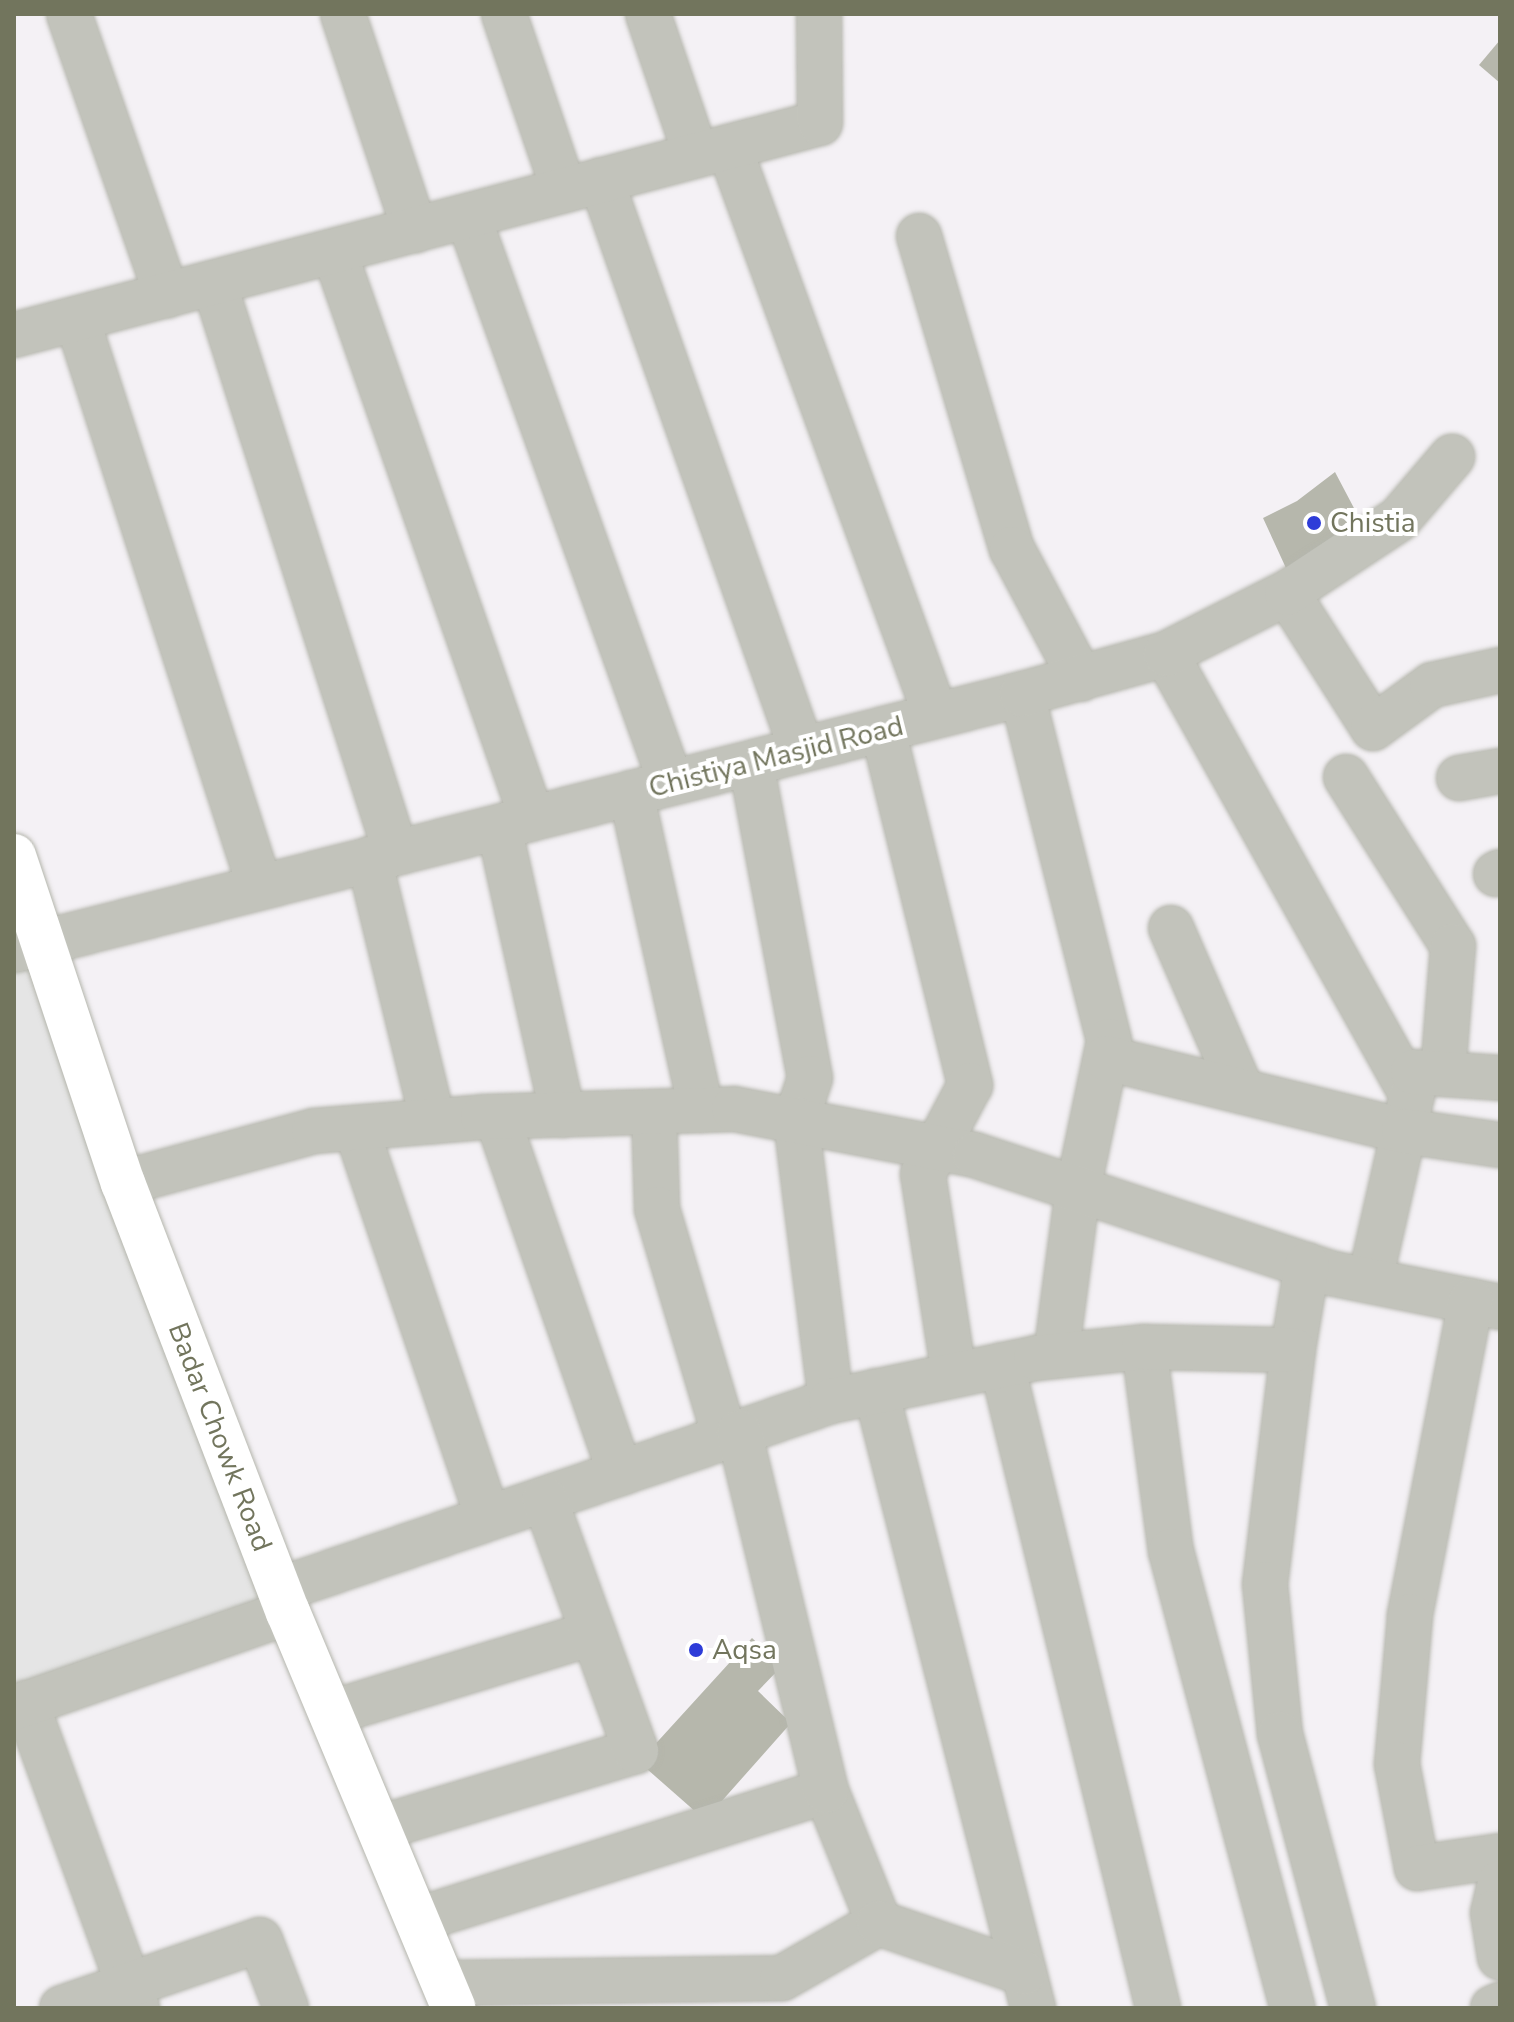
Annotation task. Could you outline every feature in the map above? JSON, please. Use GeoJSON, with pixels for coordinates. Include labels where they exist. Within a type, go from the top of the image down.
{"type":"FeatureCollection","features":[{"type":"Feature","properties":{"kind":"main road","name":"Badar Chowk Road"},"geometry":{"type":"LineString","coordinates":[[14,856],[29,946],[283,1601],[449,1996]]}},
{"type":"Feature","properties":{"kind":"street"},"geometry":{"type":"LineString","coordinates":[[69,14],[167,295]]}},
{"type":"Feature","properties":{"kind":"street"},"geometry":{"type":"LineString","coordinates":[[343,14],[415,230]]}},
{"type":"Feature","properties":{"kind":"street"},"geometry":{"type":"LineString","coordinates":[[504,14],[582,185],[802,750]]}},
{"type":"Feature","properties":{"kind":"street"},"geometry":{"type":"LineString","coordinates":[[648,14],[713,151],[936,716]]}},
{"type":"Feature","properties":{"kind":"street"},"geometry":{"type":"LineString","coordinates":[[14,335],[820,123],[819,14]]}},
{"type":"Feature","properties":{"kind":"street"},"geometry":{"type":"LineString","coordinates":[[468,216],[651,788],[701,1110]]}},
{"type":"Feature","properties":{"kind":"street"},"geometry":{"type":"LineString","coordinates":[[919,236],[1012,549],[1081,679]]}},
{"type":"Feature","properties":{"kind":"street"},"geometry":{"type":"LineString","coordinates":[[334,251],[515,822],[563,1115]]}},
{"type":"Feature","properties":{"kind":"street"},"geometry":{"type":"LineString","coordinates":[[214,283],[383,856],[433,1121]]}},
{"type":"Feature","properties":{"kind":"street"},"geometry":{"type":"LineString","coordinates":[[77,319],[260,887]]}},
{"type":"Feature","properties":{"kind":"street","name":"Chistiya Masjid Road"},"geometry":{"type":"LineString","coordinates":[[29,946],[883,730],[1166,654],[1287,593],[1399,519],[1452,457]]}},
{"type":"Feature","properties":{"kind":"street"},"geometry":{"type":"LineString","coordinates":[[1287,593],[1373,728],[1432,685],[1500,670]]}},
{"type":"Feature","properties":{"kind":"street"},"geometry":{"type":"LineString","coordinates":[[1166,654],[1412,1095],[1370,1280]]}},
{"type":"Feature","properties":{"kind":"street"},"geometry":{"type":"LineString","coordinates":[[1022,694],[1109,1041],[1078,1189],[1056,1356]]}},
{"type":"Feature","properties":{"kind":"street"},"geometry":{"type":"LineString","coordinates":[[883,730],[970,1085],[923,1174],[954,1375]]}},
{"type":"Feature","properties":{"kind":"street"},"geometry":{"type":"LineString","coordinates":[[751,763],[810,1078],[796,1120],[831,1401]]}},
{"type":"Feature","properties":{"kind":"street"},"geometry":{"type":"LineString","coordinates":[[1346,777],[1453,946],[1443,1074]]}},
{"type":"Feature","properties":{"kind":"street"},"geometry":{"type":"LineString","coordinates":[[1171,928],[1242,1091]]}},
{"type":"Feature","properties":{"kind":"street"},"geometry":{"type":"LineString","coordinates":[[1106,1058],[1404,1131],[1500,1145]]}},
{"type":"Feature","properties":{"kind":"street"},"geometry":{"type":"LineString","coordinates":[[1399,1071],[1500,1078]]}},
{"type":"Feature","properties":{"kind":"street"},"geometry":{"type":"LineString","coordinates":[[123,1183],[314,1131],[497,1117],[734,1109],[975,1155],[1307,1265],[1486,1304],[1410,1616],[1397,1764],[1417,1868],[1500,1856]]}},
{"type":"Feature","properties":{"kind":"street"},"geometry":{"type":"LineString","coordinates":[[654,1112],[657,1209],[732,1435],[826,1791],[879,1923],[1028,1990]]}},
{"type":"Feature","properties":{"kind":"street"},"geometry":{"type":"LineString","coordinates":[[497,1117],[620,1473]]}},
{"type":"Feature","properties":{"kind":"street"},"geometry":{"type":"LineString","coordinates":[[356,1128],[488,1518]]}},
{"type":"Feature","properties":{"kind":"street"},"geometry":{"type":"LineString","coordinates":[[1307,1265],[1293,1350],[1265,1584],[1280,1734],[1353,2008]]}},
{"type":"Feature","properties":{"kind":"street"},"geometry":{"type":"LineString","coordinates":[[133,1996],[20,1705],[488,1518],[831,1401],[1056,1356],[1144,1347],[1293,1350]]}},
{"type":"Feature","properties":{"kind":"street"},"geometry":{"type":"LineString","coordinates":[[1144,1347],[1171,1551],[1293,2008]]}},
{"type":"Feature","properties":{"kind":"street"},"geometry":{"type":"LineString","coordinates":[[1002,1365],[1158,2008]]}},
{"type":"Feature","properties":{"kind":"street"},"geometry":{"type":"LineString","coordinates":[[876,1391],[1028,1990]]}},
{"type":"Feature","properties":{"kind":"street"},"geometry":{"type":"LineString","coordinates":[[379,1828],[636,1751],[545,1499]]}},
{"type":"Feature","properties":{"kind":"street"},"geometry":{"type":"LineString","coordinates":[[330,1713],[593,1633]]}},
{"type":"Feature","properties":{"kind":"street"},"geometry":{"type":"LineString","coordinates":[[417,1920],[826,1791]]}},
{"type":"Feature","properties":{"kind":"street"},"geometry":{"type":"LineString","coordinates":[[1500,1883],[1493,1913],[1500,1957]]}},
{"type":"Feature","properties":{"kind":"street"},"geometry":{"type":"LineString","coordinates":[[449,1996],[782,1978],[879,1923]]}},
{"type":"Feature","properties":{"kind":"street"},"geometry":{"type":"LineString","coordinates":[[62,2008],[133,1996],[260,1940],[286,2008]]}},
{"type":"Feature","properties":{"kind":"street"},"geometry":{"type":"LineString","coordinates":[[1493,2008],[1500,2005]]}},
{"type":"Feature","properties":{"kind":"shaded area"},"geometry":{"type":"Polygon","coordinates":[[[44,941],[288,1612],[14,1708],[14,950],[44,941]]]}},
{"type":"Feature","properties":{"kind":"building"},"geometry":{"type":"Polygon","coordinates":[[[1500,40],[1500,83],[1479,65],[1500,40]]]}},
{"type":"Feature","properties":{"kind":"building","name":"Chistia"},"geometry":{"type":"Polygon","coordinates":[[[1335,472],[1365,529],[1291,579],[1263,518],[1297,501],[1335,472]]]}},
{"type":"Feature","properties":{"kind":"building"},"geometry":{"type":"Polygon","coordinates":[[[752,1638],[782,1666],[758,1691],[791,1723],[705,1820],[639,1762],[752,1638]]]}},
{"type":"Feature","properties":{"kind":"place","name":"Chistia"},"geometry":{"type":"Point","coordinates":[1314,523]}},
{"type":"Feature","properties":{"kind":"place","name":"Aqsa"},"geometry":{"type":"Point","coordinates":[696,1650]}}]}
